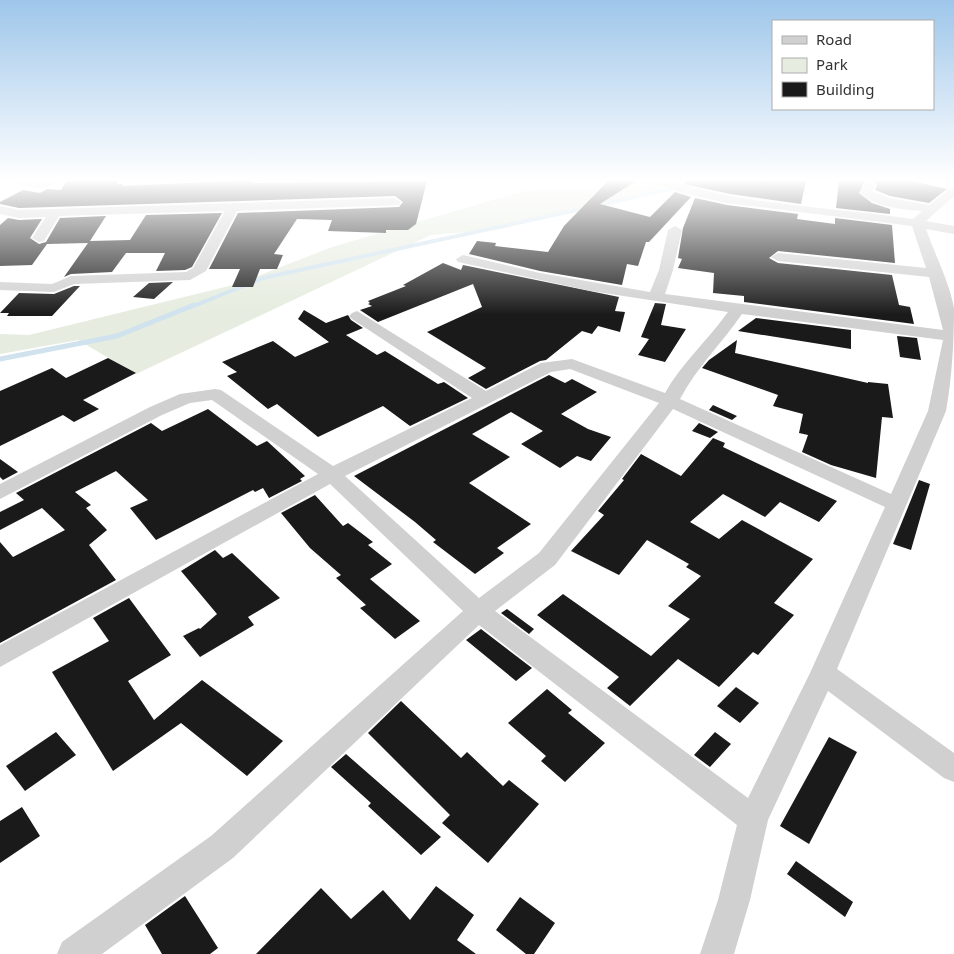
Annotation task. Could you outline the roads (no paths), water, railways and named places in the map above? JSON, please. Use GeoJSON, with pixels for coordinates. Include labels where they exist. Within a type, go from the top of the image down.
{"type":"FeatureCollection","features":[{"type":"Feature","properties":{"kind":"street"},"geometry":{"type":"LineString","coordinates":[[39,238],[47,226]]}},
{"type":"Feature","properties":{"kind":"street"},"geometry":{"type":"LineString","coordinates":[[0,286],[54,288],[71,280],[178,278],[190,276],[199,271],[223,226]]}},
{"type":"Feature","properties":{"kind":"street"},"geometry":{"type":"LineString","coordinates":[[717,954],[734,900],[753,819],[823,673],[937,412],[952,336],[949,300],[936,273],[918,226]]}},
{"type":"Feature","properties":{"kind":"street"},"geometry":{"type":"LineString","coordinates":[[933,226],[954,230]]}},
{"type":"Feature","properties":{"kind":"street"},"geometry":{"type":"LineString","coordinates":[[656,297],[666,270],[675,230]]}},
{"type":"Feature","properties":{"kind":"street"},"geometry":{"type":"LineString","coordinates":[[778,257],[936,273]]}},
{"type":"Feature","properties":{"kind":"street"},"geometry":{"type":"LineString","coordinates":[[463,259],[539,277],[737,310],[952,336]]}},
{"type":"Feature","properties":{"kind":"street"},"geometry":{"type":"LineString","coordinates":[[74,954],[222,847],[478,611],[547,559],[670,401],[679,384],[717,339],[737,310]]}},
{"type":"Feature","properties":{"kind":"street"},"geometry":{"type":"LineString","coordinates":[[357,316],[485,398]]}},
{"type":"Feature","properties":{"kind":"street"},"geometry":{"type":"LineString","coordinates":[[0,657],[332,475],[547,367],[572,364],[670,401],[896,504]]}},
{"type":"Feature","properties":{"kind":"street"},"geometry":{"type":"LineString","coordinates":[[0,492],[156,411],[186,398],[215,394],[332,475],[478,611],[753,819]]}},
{"type":"Feature","properties":{"kind":"street"},"geometry":{"type":"LineString","coordinates":[[823,673],[954,769]]}},
{"type":"Feature","properties":{"kind":"waterway"},"geometry":{"type":"LineString","coordinates":[[191,307],[263,278],[505,226]]}},
{"type":"Feature","properties":{"kind":"waterway"},"geometry":{"type":"LineString","coordinates":[[0,359],[117,336],[194,305]]}}]}
